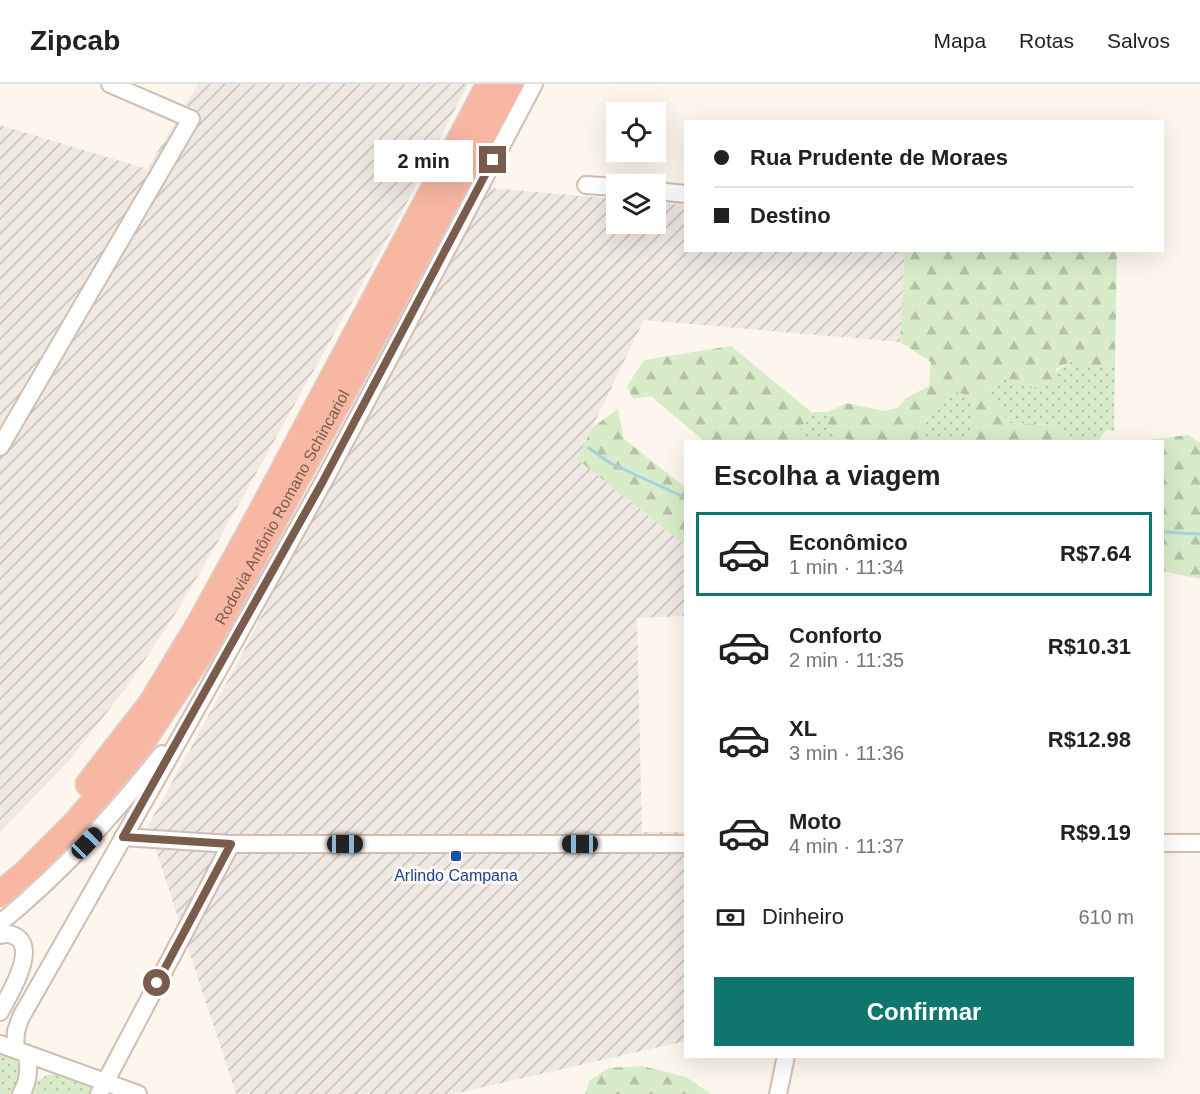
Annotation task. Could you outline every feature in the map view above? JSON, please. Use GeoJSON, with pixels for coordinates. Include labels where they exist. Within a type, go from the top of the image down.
{"type":"FeatureCollection","features":[{"type":"Feature","properties":{"kind":"highway","name":"Rodovia Antônio Romano Schincariol"},"geometry":{"type":"LineString","coordinates":[[0,873],[28,849],[88,784],[151,703],[200,622],[261,513],[489,84]]}},
{"type":"Feature","properties":{"kind":"highway","name":"Rodovia Antônio Romano Schincariol"},"geometry":{"type":"LineString","coordinates":[[0,894],[25,873],[77,820],[140,747],[208,643],[511,84]]}},
{"type":"Feature","properties":{"kind":"street"},"geometry":{"type":"LineString","coordinates":[[0,447],[191,119],[110,84]]}},
{"type":"Feature","properties":{"kind":"street"},"geometry":{"type":"LineString","coordinates":[[21,1094],[26,1085],[28,1073],[14,1049],[16,1031],[21,1017],[219,670],[322,483],[534,84]]}},
{"type":"Feature","properties":{"kind":"street"},"geometry":{"type":"LineString","coordinates":[[586,185],[606,186]]}},
{"type":"Feature","properties":{"kind":"street"},"geometry":{"type":"LineString","coordinates":[[666,192],[684,194]]}},
{"type":"Feature","properties":{"kind":"street"},"geometry":{"type":"LineString","coordinates":[[0,923],[63,867],[99,831],[186,726]]}},
{"type":"Feature","properties":{"kind":"street"},"geometry":{"type":"LineString","coordinates":[[123,837],[231,844],[684,844]]}},
{"type":"Feature","properties":{"kind":"street"},"geometry":{"type":"LineString","coordinates":[[1164,843],[1200,843]]}},
{"type":"Feature","properties":{"kind":"street"},"geometry":{"type":"LineString","coordinates":[[102,1088],[231,844]]}},
{"type":"Feature","properties":{"kind":"street"},"geometry":{"type":"LineString","coordinates":[[0,935],[15,936],[22,942],[25,954],[17,980],[0,1012]]}},
{"type":"Feature","properties":{"kind":"street"},"geometry":{"type":"LineString","coordinates":[[14,1049],[102,1088],[138,1094]]}},
{"type":"Feature","properties":{"kind":"street"},"geometry":{"type":"LineString","coordinates":[[778,1094],[786,1058]]}},
{"type":"Feature","properties":{"kind":"shaded area"},"geometry":{"type":"Polygon","coordinates":[[[198,84],[468,84],[400,216],[179,608],[126,688],[67,763],[0,832],[0,125],[147,169],[198,84]]]}},
{"type":"Feature","properties":{"kind":"shaded area"},"geometry":{"type":"Polygon","coordinates":[[[490,188],[606,198],[606,234],[666,234],[666,204],[684,205],[684,252],[905,252],[900,342],[644,320],[577,459],[684,544],[684,616],[637,618],[642,832],[684,832],[684,1041],[453,1094],[236,1094],[148,826],[240,658],[306,528],[490,188]]]}},
{"type":"Feature","properties":{"kind":"green space"},"geometry":{"type":"Polygon","coordinates":[[[905,252],[1117,252],[1115,366],[1095,367],[1072,361],[1056,369],[1054,384],[1030,388],[1008,378],[989,390],[1009,423],[1053,425],[1073,440],[967,440],[970,434],[975,400],[958,392],[932,408],[921,436],[916,440],[849,440],[828,430],[828,412],[846,403],[884,411],[897,408],[906,398],[929,386],[931,362],[900,342],[905,252]]]}},
{"type":"Feature","properties":{"kind":"green space"},"geometry":{"type":"Polygon","coordinates":[[[731,346],[811,412],[795,440],[703,440],[651,396],[633,399],[627,386],[644,360],[731,346]]]}},
{"type":"Feature","properties":{"kind":"green space"},"geometry":{"type":"Polygon","coordinates":[[[1072,361],[1095,367],[1115,366],[1114,431],[1106,430],[1099,440],[1073,440],[1053,425],[1009,423],[989,390],[1008,378],[1030,388],[1072,361]]]}},
{"type":"Feature","properties":{"kind":"green space"},"geometry":{"type":"Polygon","coordinates":[[[958,392],[975,400],[970,434],[967,440],[916,440],[921,436],[932,408],[958,392]]]}},
{"type":"Feature","properties":{"kind":"green space"},"geometry":{"type":"Polygon","coordinates":[[[618,409],[624,439],[684,486],[684,544],[577,459],[592,428],[618,409]]]}},
{"type":"Feature","properties":{"kind":"green space"},"geometry":{"type":"Polygon","coordinates":[[[811,412],[828,412],[828,430],[849,440],[795,440],[811,412]]]}},
{"type":"Feature","properties":{"kind":"green space"},"geometry":{"type":"Polygon","coordinates":[[[1189,435],[1200,443],[1200,579],[1164,571],[1164,440],[1152,439],[1189,435]]]}},
{"type":"Feature","properties":{"kind":"green space"},"geometry":{"type":"Polygon","coordinates":[[[0,1047],[17,1055],[24,1066],[16,1094],[0,1094],[0,1047]]]}},
{"type":"Feature","properties":{"kind":"green space"},"geometry":{"type":"Polygon","coordinates":[[[642,1066],[686,1077],[711,1094],[585,1094],[590,1080],[609,1068],[642,1066]]]}},
{"type":"Feature","properties":{"kind":"green space"},"geometry":{"type":"Polygon","coordinates":[[[47,1075],[65,1076],[77,1080],[89,1085],[94,1089],[95,1094],[32,1094],[36,1082],[47,1075]]]}},
{"type":"Feature","properties":{"kind":"waterway"},"geometry":{"type":"LineString","coordinates":[[589,448],[610,463],[684,497]]}},
{"type":"Feature","properties":{"kind":"waterway"},"geometry":{"type":"LineString","coordinates":[[1164,532],[1200,534]]}},
{"type":"Feature","properties":{"kind":"place","name":"Arlindo Campana"},"geometry":{"type":"Point","coordinates":[456,856]}},
{"type":"Feature","properties":{"kind":"route"},"geometry":{"type":"LineString","coordinates":[[157,983],[231,844],[123,837],[322,483],[493,160]]}}]}
